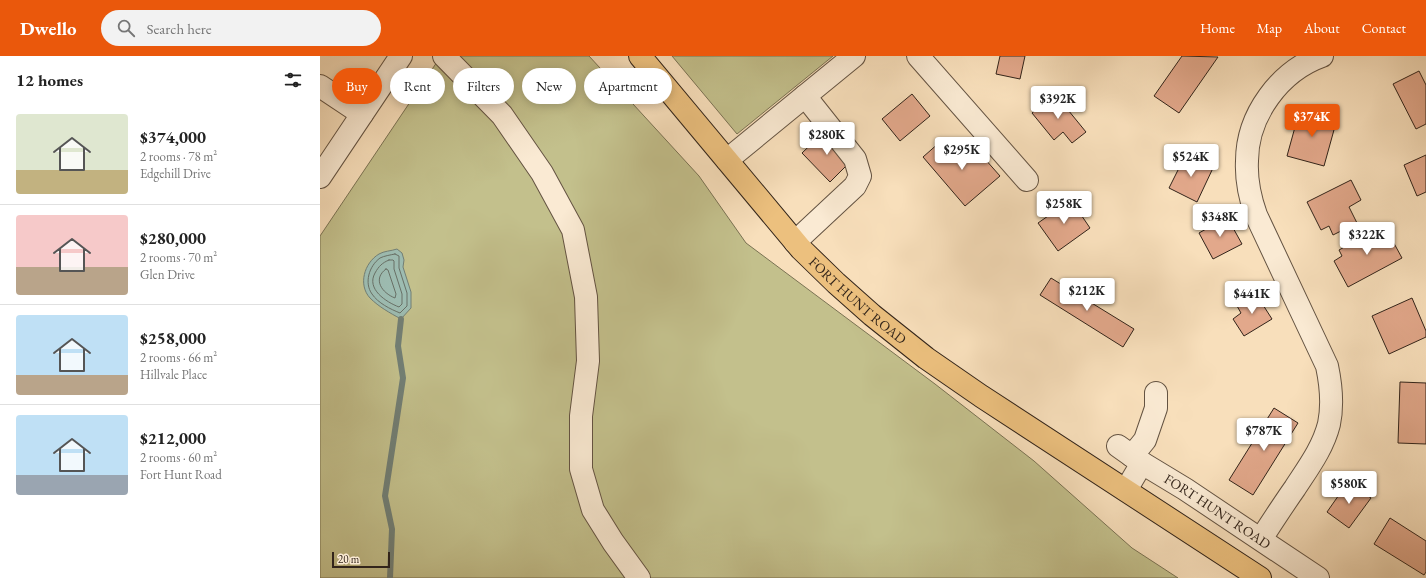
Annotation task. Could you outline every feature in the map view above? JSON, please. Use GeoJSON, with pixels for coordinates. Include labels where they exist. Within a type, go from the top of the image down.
{"type":"FeatureCollection","features":[{"type":"Feature","properties":{"kind":"main road","name":"FORT HUNT ROAD"},"geometry":{"type":"LineString","coordinates":[[640,56],[795,242],[836,283],[872,315],[926,358],[981,396],[1260,578]]}},
{"type":"Feature","properties":{"kind":"street"},"geometry":{"type":"LineString","coordinates":[[320,177],[401,56]]}},
{"type":"Feature","properties":{"kind":"street"},"geometry":{"type":"LineString","coordinates":[[444,56],[502,116],[542,173],[573,230],[586,296],[588,361],[581,416],[581,469],[594,510],[613,542],[639,578]]}},
{"type":"Feature","properties":{"kind":"street"},"geometry":{"type":"LineString","coordinates":[[727,160],[854,56]]}},
{"type":"Feature","properties":{"kind":"street"},"geometry":{"type":"LineString","coordinates":[[918,56],[1027,180]]}},
{"type":"Feature","properties":{"kind":"street"},"geometry":{"type":"LineString","coordinates":[[1261,539],[1315,459],[1329,423],[1331,410],[1331,386],[1327,366],[1256,215],[1247,181],[1247,154],[1255,123],[1263,104],[1278,85],[1296,70],[1313,59],[1322,56]]}},
{"type":"Feature","properties":{"kind":"street"},"geometry":{"type":"LineString","coordinates":[[320,86],[362,114]]}},
{"type":"Feature","properties":{"kind":"street"},"geometry":{"type":"LineString","coordinates":[[795,242],[855,186],[860,176],[855,159],[804,96]]}},
{"type":"Feature","properties":{"kind":"street"},"geometry":{"type":"LineString","coordinates":[[1126,490],[1131,455],[1145,440],[1156,408],[1156,392]]}},
{"type":"Feature","properties":{"kind":"street","name":"FORT HUNT ROAD"},"geometry":{"type":"LineString","coordinates":[[1131,455],[1261,539],[1318,578]]}},
{"type":"Feature","properties":{"kind":"shaded area"},"geometry":{"type":"Polygon","coordinates":[[[441,56],[589,56],[600,68],[584,68],[584,104],[633,104],[699,176],[746,243],[935,384],[1034,461],[1132,548],[1178,578],[320,578],[320,236],[409,104],[445,104],[445,68],[433,68],[441,56]]]}},
{"type":"Feature","properties":{"kind":"shaded area"},"geometry":{"type":"Polygon","coordinates":[[[672,56],[833,56],[737,134],[672,56]]]}},
{"type":"Feature","properties":{"kind":"water"},"geometry":{"type":"Polygon","coordinates":[[[397,249],[402,253],[404,260],[403,267],[411,292],[411,308],[401,319],[381,307],[370,298],[364,287],[364,274],[366,268],[374,258],[381,253],[397,249]]]}},
{"type":"Feature","properties":{"kind":"building"},"geometry":{"type":"Polygon","coordinates":[[[1000,56],[1025,56],[1020,79],[996,74],[1000,56]]]}},
{"type":"Feature","properties":{"kind":"building"},"geometry":{"type":"Polygon","coordinates":[[[1182,56],[1218,57],[1179,113],[1154,96],[1182,56]]]}},
{"type":"Feature","properties":{"kind":"building"},"geometry":{"type":"Polygon","coordinates":[[[1419,71],[1426,85],[1426,124],[1416,129],[1393,84],[1419,71]]]}},
{"type":"Feature","properties":{"kind":"building"},"geometry":{"type":"Polygon","coordinates":[[[912,94],[930,116],[900,141],[882,119],[912,94]]]}},
{"type":"Feature","properties":{"kind":"building"},"geometry":{"type":"Polygon","coordinates":[[[1055,94],[1086,132],[1072,143],[1063,132],[1054,140],[1032,113],[1055,94]]]}},
{"type":"Feature","properties":{"kind":"building"},"geometry":{"type":"Polygon","coordinates":[[[1300,109],[1337,119],[1324,166],[1287,156],[1300,109]]]}},
{"type":"Feature","properties":{"kind":"building"},"geometry":{"type":"Polygon","coordinates":[[[825,131],[852,160],[830,182],[802,153],[825,131]]]}},
{"type":"Feature","properties":{"kind":"building"},"geometry":{"type":"Polygon","coordinates":[[[969,141],[1000,176],[965,206],[923,157],[940,142],[952,156],[969,141]]]}},
{"type":"Feature","properties":{"kind":"building"},"geometry":{"type":"Polygon","coordinates":[[[1186,154],[1213,168],[1197,202],[1169,188],[1186,154]]]}},
{"type":"Feature","properties":{"kind":"building"},"geometry":{"type":"Polygon","coordinates":[[[1426,155],[1426,192],[1417,196],[1404,165],[1426,155]]]}},
{"type":"Feature","properties":{"kind":"building"},"geometry":{"type":"Polygon","coordinates":[[[1351,180],[1361,200],[1349,207],[1357,223],[1333,235],[1329,226],[1321,230],[1307,202],[1351,180]]]}},
{"type":"Feature","properties":{"kind":"building"},"geometry":{"type":"Polygon","coordinates":[[[1071,200],[1090,228],[1058,251],[1038,223],[1071,200]]]}},
{"type":"Feature","properties":{"kind":"building"},"geometry":{"type":"Polygon","coordinates":[[[1227,217],[1242,244],[1213,259],[1199,233],[1227,217]]]}},
{"type":"Feature","properties":{"kind":"building"},"geometry":{"type":"Polygon","coordinates":[[[1384,225],[1402,258],[1348,287],[1334,261],[1342,256],[1339,250],[1384,225]]]}},
{"type":"Feature","properties":{"kind":"building"},"geometry":{"type":"Polygon","coordinates":[[[1051,278],[1134,329],[1123,347],[1040,295],[1051,278]]]}},
{"type":"Feature","properties":{"kind":"building"},"geometry":{"type":"Polygon","coordinates":[[[1256,294],[1272,319],[1244,336],[1233,319],[1241,313],[1237,306],[1256,294]]]}},
{"type":"Feature","properties":{"kind":"building"},"geometry":{"type":"Polygon","coordinates":[[[1412,298],[1426,331],[1426,337],[1389,354],[1372,316],[1412,298]]]}},
{"type":"Feature","properties":{"kind":"building"},"geometry":{"type":"Polygon","coordinates":[[[1400,382],[1426,383],[1426,444],[1398,443],[1400,382]]]}},
{"type":"Feature","properties":{"kind":"building"},"geometry":{"type":"Polygon","coordinates":[[[1274,408],[1298,423],[1253,495],[1229,480],[1274,408]]]}},
{"type":"Feature","properties":{"kind":"building"},"geometry":{"type":"Polygon","coordinates":[[[1348,482],[1371,498],[1349,528],[1327,512],[1348,482]]]}},
{"type":"Feature","properties":{"kind":"building"},"geometry":{"type":"Polygon","coordinates":[[[1390,518],[1426,541],[1426,572],[1424,575],[1374,544],[1390,518]]]}},
{"type":"Feature","properties":{"kind":"waterway"},"geometry":{"type":"LineString","coordinates":[[390,578],[392,529],[385,496],[403,378],[398,346],[401,319]]}}]}
